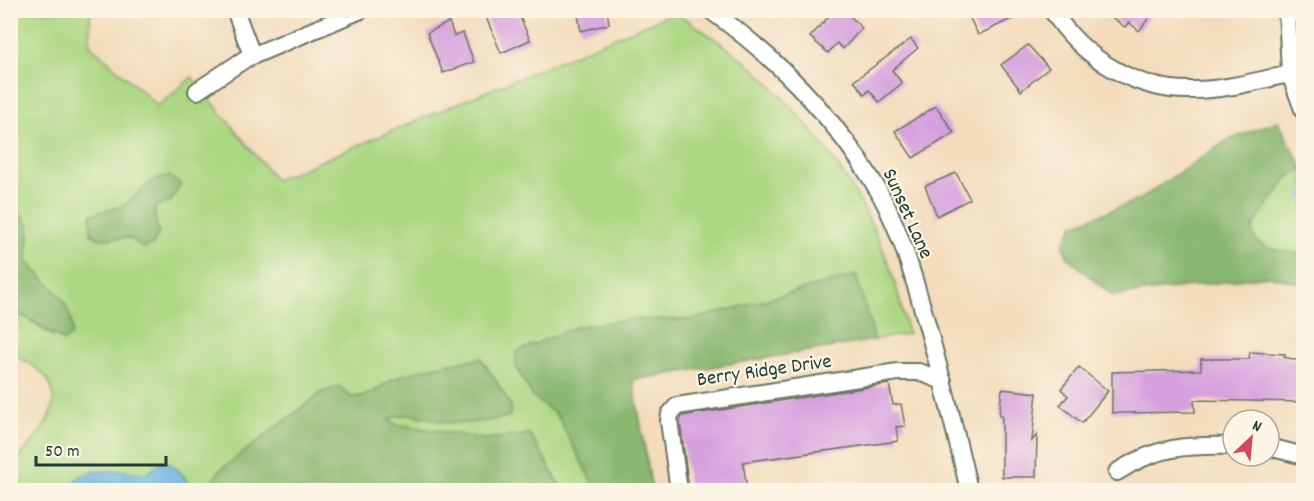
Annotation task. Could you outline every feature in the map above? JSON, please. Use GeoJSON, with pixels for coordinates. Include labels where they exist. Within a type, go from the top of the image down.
{"type":"FeatureCollection","features":[{"type":"Feature","properties":{"kind":"street"},"geometry":{"type":"LineString","coordinates":[[235,10],[252,56]]}},
{"type":"Feature","properties":{"kind":"street"},"geometry":{"type":"LineString","coordinates":[[197,91],[252,56],[361,10]]}},
{"type":"Feature","properties":{"kind":"street","name":"Sunset Lane"},"geometry":{"type":"LineString","coordinates":[[710,10],[748,38],[784,71],[839,133],[872,180],[903,245],[943,381],[969,490]]}},
{"type":"Feature","properties":{"kind":"street"},"geometry":{"type":"LineString","coordinates":[[1052,10],[1068,33],[1089,55],[1115,70],[1145,82],[1193,90],[1290,74]]}},
{"type":"Feature","properties":{"kind":"street"},"geometry":{"type":"LineString","coordinates":[[1287,10],[1290,74],[1304,112]]}},
{"type":"Feature","properties":{"kind":"street","name":"Berry Ridge Drive"},"geometry":{"type":"LineString","coordinates":[[679,490],[669,421],[673,409],[683,404],[898,372],[919,372],[943,381]]}},
{"type":"Feature","properties":{"kind":"street"},"geometry":{"type":"LineString","coordinates":[[1117,472],[1136,460],[1162,450],[1190,446],[1221,446]]}},
{"type":"Feature","properties":{"kind":"street"},"geometry":{"type":"LineString","coordinates":[[1281,450],[1304,456]]}},
{"type":"Feature","properties":{"kind":"green space"},"geometry":{"type":"Polygon","coordinates":[[[11,11],[90,11],[90,45],[158,106],[192,77],[276,180],[675,12],[753,68],[795,111],[834,160],[851,186],[879,240],[895,284],[908,334],[533,396],[557,415],[596,490],[560,490],[560,485],[530,434],[485,439],[402,425],[361,490],[11,490],[11,467],[30,446],[47,421],[52,408],[53,395],[49,382],[38,370],[11,353],[11,313],[26,317],[52,336],[41,278],[27,261],[29,231],[24,220],[11,207],[11,11]]]}},
{"type":"Feature","properties":{"kind":"green space"},"geometry":{"type":"Polygon","coordinates":[[[1278,121],[1303,169],[1288,177],[1253,226],[1253,234],[1256,240],[1269,248],[1303,255],[1303,284],[1269,276],[1113,296],[1068,258],[1063,246],[1073,225],[1140,199],[1226,141],[1278,121]]]}},
{"type":"Feature","properties":{"kind":"green space"},"geometry":{"type":"Polygon","coordinates":[[[1303,169],[1303,255],[1271,249],[1254,241],[1252,236],[1254,228],[1263,209],[1287,178],[1303,169]]]}},
{"type":"Feature","properties":{"kind":"green space"},"geometry":{"type":"Polygon","coordinates":[[[168,176],[181,184],[171,201],[155,207],[155,219],[159,233],[153,245],[144,248],[129,238],[100,239],[91,234],[91,215],[124,205],[154,180],[168,176]]]}},
{"type":"Feature","properties":{"kind":"green space"},"geometry":{"type":"Polygon","coordinates":[[[11,207],[25,219],[28,225],[27,261],[58,294],[69,312],[72,335],[64,341],[26,317],[11,313],[11,207]]]}},
{"type":"Feature","properties":{"kind":"green space"},"geometry":{"type":"Polygon","coordinates":[[[856,275],[875,340],[633,380],[652,490],[596,490],[557,415],[533,397],[516,367],[516,352],[578,326],[636,319],[691,320],[856,275]]]}},
{"type":"Feature","properties":{"kind":"green space"},"geometry":{"type":"Polygon","coordinates":[[[481,358],[511,405],[510,416],[467,423],[444,422],[412,415],[388,420],[395,424],[485,439],[530,434],[560,486],[560,490],[208,490],[219,471],[322,392],[340,386],[351,397],[365,395],[398,377],[481,358]]]}},
{"type":"Feature","properties":{"kind":"water"},"geometry":{"type":"Polygon","coordinates":[[[160,462],[177,468],[195,490],[68,490],[81,476],[112,470],[150,472],[160,462]]]}},
{"type":"Feature","properties":{"kind":"building"},"geometry":{"type":"Polygon","coordinates":[[[483,10],[517,10],[530,40],[501,53],[483,10]]]}},
{"type":"Feature","properties":{"kind":"building"},"geometry":{"type":"Polygon","coordinates":[[[577,10],[607,10],[609,24],[581,31],[577,10]]]}},
{"type":"Feature","properties":{"kind":"building"},"geometry":{"type":"Polygon","coordinates":[[[835,10],[844,10],[862,28],[843,49],[837,43],[828,53],[810,37],[835,10]]]}},
{"type":"Feature","properties":{"kind":"building"},"geometry":{"type":"Polygon","coordinates":[[[966,10],[1030,10],[978,35],[966,10]]]}},
{"type":"Feature","properties":{"kind":"building"},"geometry":{"type":"Polygon","coordinates":[[[1102,10],[1155,10],[1139,31],[1129,22],[1125,27],[1102,10]]]}},
{"type":"Feature","properties":{"kind":"building"},"geometry":{"type":"Polygon","coordinates":[[[449,22],[454,36],[463,33],[474,62],[443,73],[427,33],[449,22]]]}},
{"type":"Feature","properties":{"kind":"building"},"geometry":{"type":"Polygon","coordinates":[[[911,39],[918,48],[892,70],[902,83],[879,102],[869,90],[865,95],[854,81],[911,39]]]}},
{"type":"Feature","properties":{"kind":"building"},"geometry":{"type":"Polygon","coordinates":[[[1028,45],[1049,68],[1021,91],[1001,65],[1028,45]]]}},
{"type":"Feature","properties":{"kind":"building"},"geometry":{"type":"Polygon","coordinates":[[[936,106],[954,133],[913,158],[895,131],[936,106]]]}},
{"type":"Feature","properties":{"kind":"building"},"geometry":{"type":"Polygon","coordinates":[[[956,173],[970,199],[937,216],[925,186],[956,173]]]}},
{"type":"Feature","properties":{"kind":"building"},"geometry":{"type":"Polygon","coordinates":[[[1250,352],[1285,354],[1284,357],[1304,362],[1304,402],[1194,400],[1195,412],[1112,413],[1112,372],[1201,370],[1201,359],[1249,359],[1250,352]]]}},
{"type":"Feature","properties":{"kind":"building"},"geometry":{"type":"Polygon","coordinates":[[[1079,367],[1108,391],[1082,423],[1060,405],[1068,396],[1061,389],[1079,367]]]}},
{"type":"Feature","properties":{"kind":"building"},"geometry":{"type":"Polygon","coordinates":[[[889,384],[893,405],[901,404],[905,426],[896,427],[898,441],[743,462],[747,490],[689,490],[680,421],[682,416],[889,384]]]}},
{"type":"Feature","properties":{"kind":"building"},"geometry":{"type":"Polygon","coordinates":[[[1002,389],[1037,393],[1032,441],[1037,435],[1036,477],[1002,477],[1002,416],[999,416],[1002,389]]]}}]}
